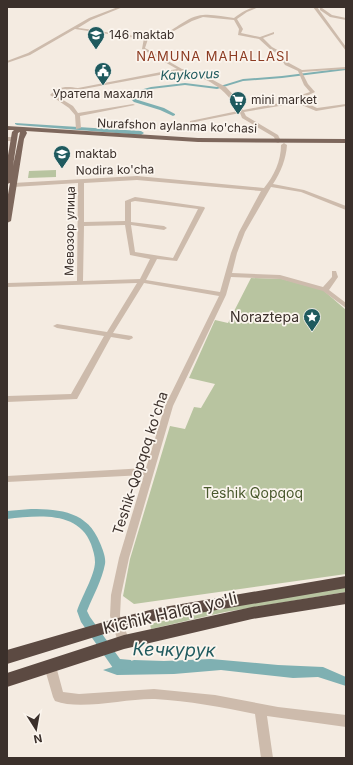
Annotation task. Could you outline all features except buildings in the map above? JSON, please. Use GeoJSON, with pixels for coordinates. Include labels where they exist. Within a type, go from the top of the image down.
{"type":"FeatureCollection","features":[{"type":"Feature","properties":{"kind":"highway","name":"Kichik Halqa yo'li"},"geometry":{"type":"LineString","coordinates":[[7,657],[116,624],[192,608],[346,582]]}},
{"type":"Feature","properties":{"kind":"highway","name":"Kichik Halqa yo'li"},"geometry":{"type":"LineString","coordinates":[[7,680],[123,643],[252,613],[346,598]]}},
{"type":"Feature","properties":{"kind":"main road","name":"Nurafshon aylanma ko'chasi"},"geometry":{"type":"LineString","coordinates":[[7,128],[23,131],[198,141],[346,145]]}},
{"type":"Feature","properties":{"kind":"main road"},"geometry":{"type":"LineString","coordinates":[[12,137],[23,131]]}},
{"type":"Feature","properties":{"kind":"main road"},"geometry":{"type":"LineString","coordinates":[[10,183],[8,173],[23,131]]}},
{"type":"Feature","properties":{"kind":"main road"},"geometry":{"type":"LineString","coordinates":[[7,132],[12,137],[15,155],[10,183],[7,221]]}},
{"type":"Feature","properties":{"kind":"main road","name":"Nurafshon aylanma ko'chasi"},"geometry":{"type":"LineString","coordinates":[[281,143],[346,141]]}},
{"type":"Feature","properties":{"kind":"street"},"geometry":{"type":"LineString","coordinates":[[7,62],[28,54],[90,19],[121,7]]}},
{"type":"Feature","properties":{"kind":"street"},"geometry":{"type":"LineString","coordinates":[[73,28],[128,36],[162,36],[191,20],[203,16],[235,19],[246,11],[257,7]]}},
{"type":"Feature","properties":{"kind":"street"},"geometry":{"type":"LineString","coordinates":[[315,7],[346,50]]}},
{"type":"Feature","properties":{"kind":"street"},"geometry":{"type":"LineString","coordinates":[[321,7],[323,11],[329,15],[346,19]]}},
{"type":"Feature","properties":{"kind":"street"},"geometry":{"type":"LineString","coordinates":[[235,19],[241,29],[239,34],[260,38],[271,48],[280,52],[287,64],[301,73],[306,85],[313,92],[297,98],[298,101]]}},
{"type":"Feature","properties":{"kind":"street"},"geometry":{"type":"LineString","coordinates":[[260,38],[273,33]]}},
{"type":"Feature","properties":{"kind":"street"},"geometry":{"type":"LineString","coordinates":[[150,37],[146,38],[143,48],[181,70],[198,74],[221,87],[236,101],[244,116],[276,136],[281,143]]}},
{"type":"Feature","properties":{"kind":"street"},"geometry":{"type":"LineString","coordinates":[[301,73],[320,72],[330,68],[346,68]]}},
{"type":"Feature","properties":{"kind":"street"},"geometry":{"type":"LineString","coordinates":[[78,128],[77,115],[71,107],[52,95],[58,90],[67,87],[78,89],[181,70]]}},
{"type":"Feature","properties":{"kind":"street"},"geometry":{"type":"LineString","coordinates":[[192,122],[298,101],[316,110],[346,105]]}},
{"type":"Feature","properties":{"kind":"street"},"geometry":{"type":"LineString","coordinates":[[77,115],[133,105]]}},
{"type":"Feature","properties":{"kind":"street","name":"Teshik-Qopqoq ko'cha"},"geometry":{"type":"LineString","coordinates":[[123,643],[116,624],[116,594],[124,558],[168,406],[224,295],[230,275],[234,253],[242,232],[281,161],[281,143]]}},
{"type":"Feature","properties":{"kind":"street","name":"Nodira ko'cha"},"geometry":{"type":"LineString","coordinates":[[10,183],[145,179],[267,187],[302,191],[339,204],[346,208]]}},
{"type":"Feature","properties":{"kind":"street","name":"Мевозор улица"},"geometry":{"type":"LineString","coordinates":[[80,282],[81,181]]}},
{"type":"Feature","properties":{"kind":"street"},"geometry":{"type":"LineString","coordinates":[[131,200],[202,208],[175,260],[132,254],[128,223],[128,201],[131,200]]}},
{"type":"Feature","properties":{"kind":"street"},"geometry":{"type":"LineString","coordinates":[[339,204],[346,203]]}},
{"type":"Feature","properties":{"kind":"street"},"geometry":{"type":"LineString","coordinates":[[81,224],[128,223],[164,228]]}},
{"type":"Feature","properties":{"kind":"street"},"geometry":{"type":"LineString","coordinates":[[7,399],[74,397],[154,258]]}},
{"type":"Feature","properties":{"kind":"street"},"geometry":{"type":"LineString","coordinates":[[325,290],[336,277],[334,272]]}},
{"type":"Feature","properties":{"kind":"street"},"geometry":{"type":"LineString","coordinates":[[230,275],[280,277],[325,290],[346,306]]}},
{"type":"Feature","properties":{"kind":"street"},"geometry":{"type":"LineString","coordinates":[[7,285],[142,281],[224,295]]}},
{"type":"Feature","properties":{"kind":"street"},"geometry":{"type":"LineString","coordinates":[[57,326],[129,338]]}},
{"type":"Feature","properties":{"kind":"street"},"geometry":{"type":"LineString","coordinates":[[7,479],[140,471],[150,472]]}},
{"type":"Feature","properties":{"kind":"street"},"geometry":{"type":"LineString","coordinates":[[50,666],[59,697],[79,699],[154,694],[215,700],[321,719],[346,721]]}},
{"type":"Feature","properties":{"kind":"street"},"geometry":{"type":"LineString","coordinates":[[260,709],[267,758]]}},
{"type":"Feature","properties":{"kind":"green space"},"geometry":{"type":"Polygon","coordinates":[[[56,170],[56,177],[28,178],[29,171],[56,170]]]}},
{"type":"Feature","properties":{"kind":"green space","name":"Teshik Qopqoq"},"geometry":{"type":"Polygon","coordinates":[[[251,278],[282,279],[323,290],[346,310],[346,574],[134,604],[123,596],[130,559],[170,426],[185,429],[194,407],[201,408],[215,384],[189,378],[215,320],[228,323],[251,278]]]}},
{"type":"Feature","properties":{"kind":"green space"},"geometry":{"type":"Polygon","coordinates":[[[346,587],[346,592],[225,612],[151,629],[150,624],[223,607],[346,587]]]}},
{"type":"Feature","properties":{"kind":"water"},"geometry":{"type":"Polygon","coordinates":[[[211,659],[278,665],[323,667],[346,677],[346,686],[318,677],[293,678],[221,670],[174,674],[117,675],[103,670],[134,660],[164,661],[211,659]]]}},
{"type":"Feature","properties":{"kind":"waterway","name":"Kaykovus"},"geometry":{"type":"LineString","coordinates":[[173,115],[162,109],[136,101],[131,97],[131,94],[151,88],[185,84],[217,88],[243,80],[346,69]]}},
{"type":"Feature","properties":{"kind":"waterway","name":"Kaykovus"},"geometry":{"type":"LineString","coordinates":[[17,124],[141,133]]}},
{"type":"Feature","properties":{"kind":"waterway","name":"Кечкурук"},"geometry":{"type":"LineString","coordinates":[[7,515],[55,513],[77,520],[86,528],[93,538],[100,562],[98,572],[82,611],[85,619],[117,664],[127,664]]}},
{"type":"Feature","properties":{"kind":"place","name":"146 maktab"},"geometry":{"type":"Point","coordinates":[96,50]}},
{"type":"Feature","properties":{"kind":"place","name":"Уратепа махалля"},"geometry":{"type":"Point","coordinates":[103,86]}},
{"type":"Feature","properties":{"kind":"place","name":"mini market"},"geometry":{"type":"Point","coordinates":[238,115]}},
{"type":"Feature","properties":{"kind":"place","name":"maktab"},"geometry":{"type":"Point","coordinates":[62,169]}},
{"type":"Feature","properties":{"kind":"place","name":"Noraztepa"},"geometry":{"type":"Point","coordinates":[312,332]}},
{"type":"Feature","properties":{"kind":"district","name":"NAMUNA MAHALLASI"},"geometry":{"type":"Point","coordinates":[213,56]}}]}
